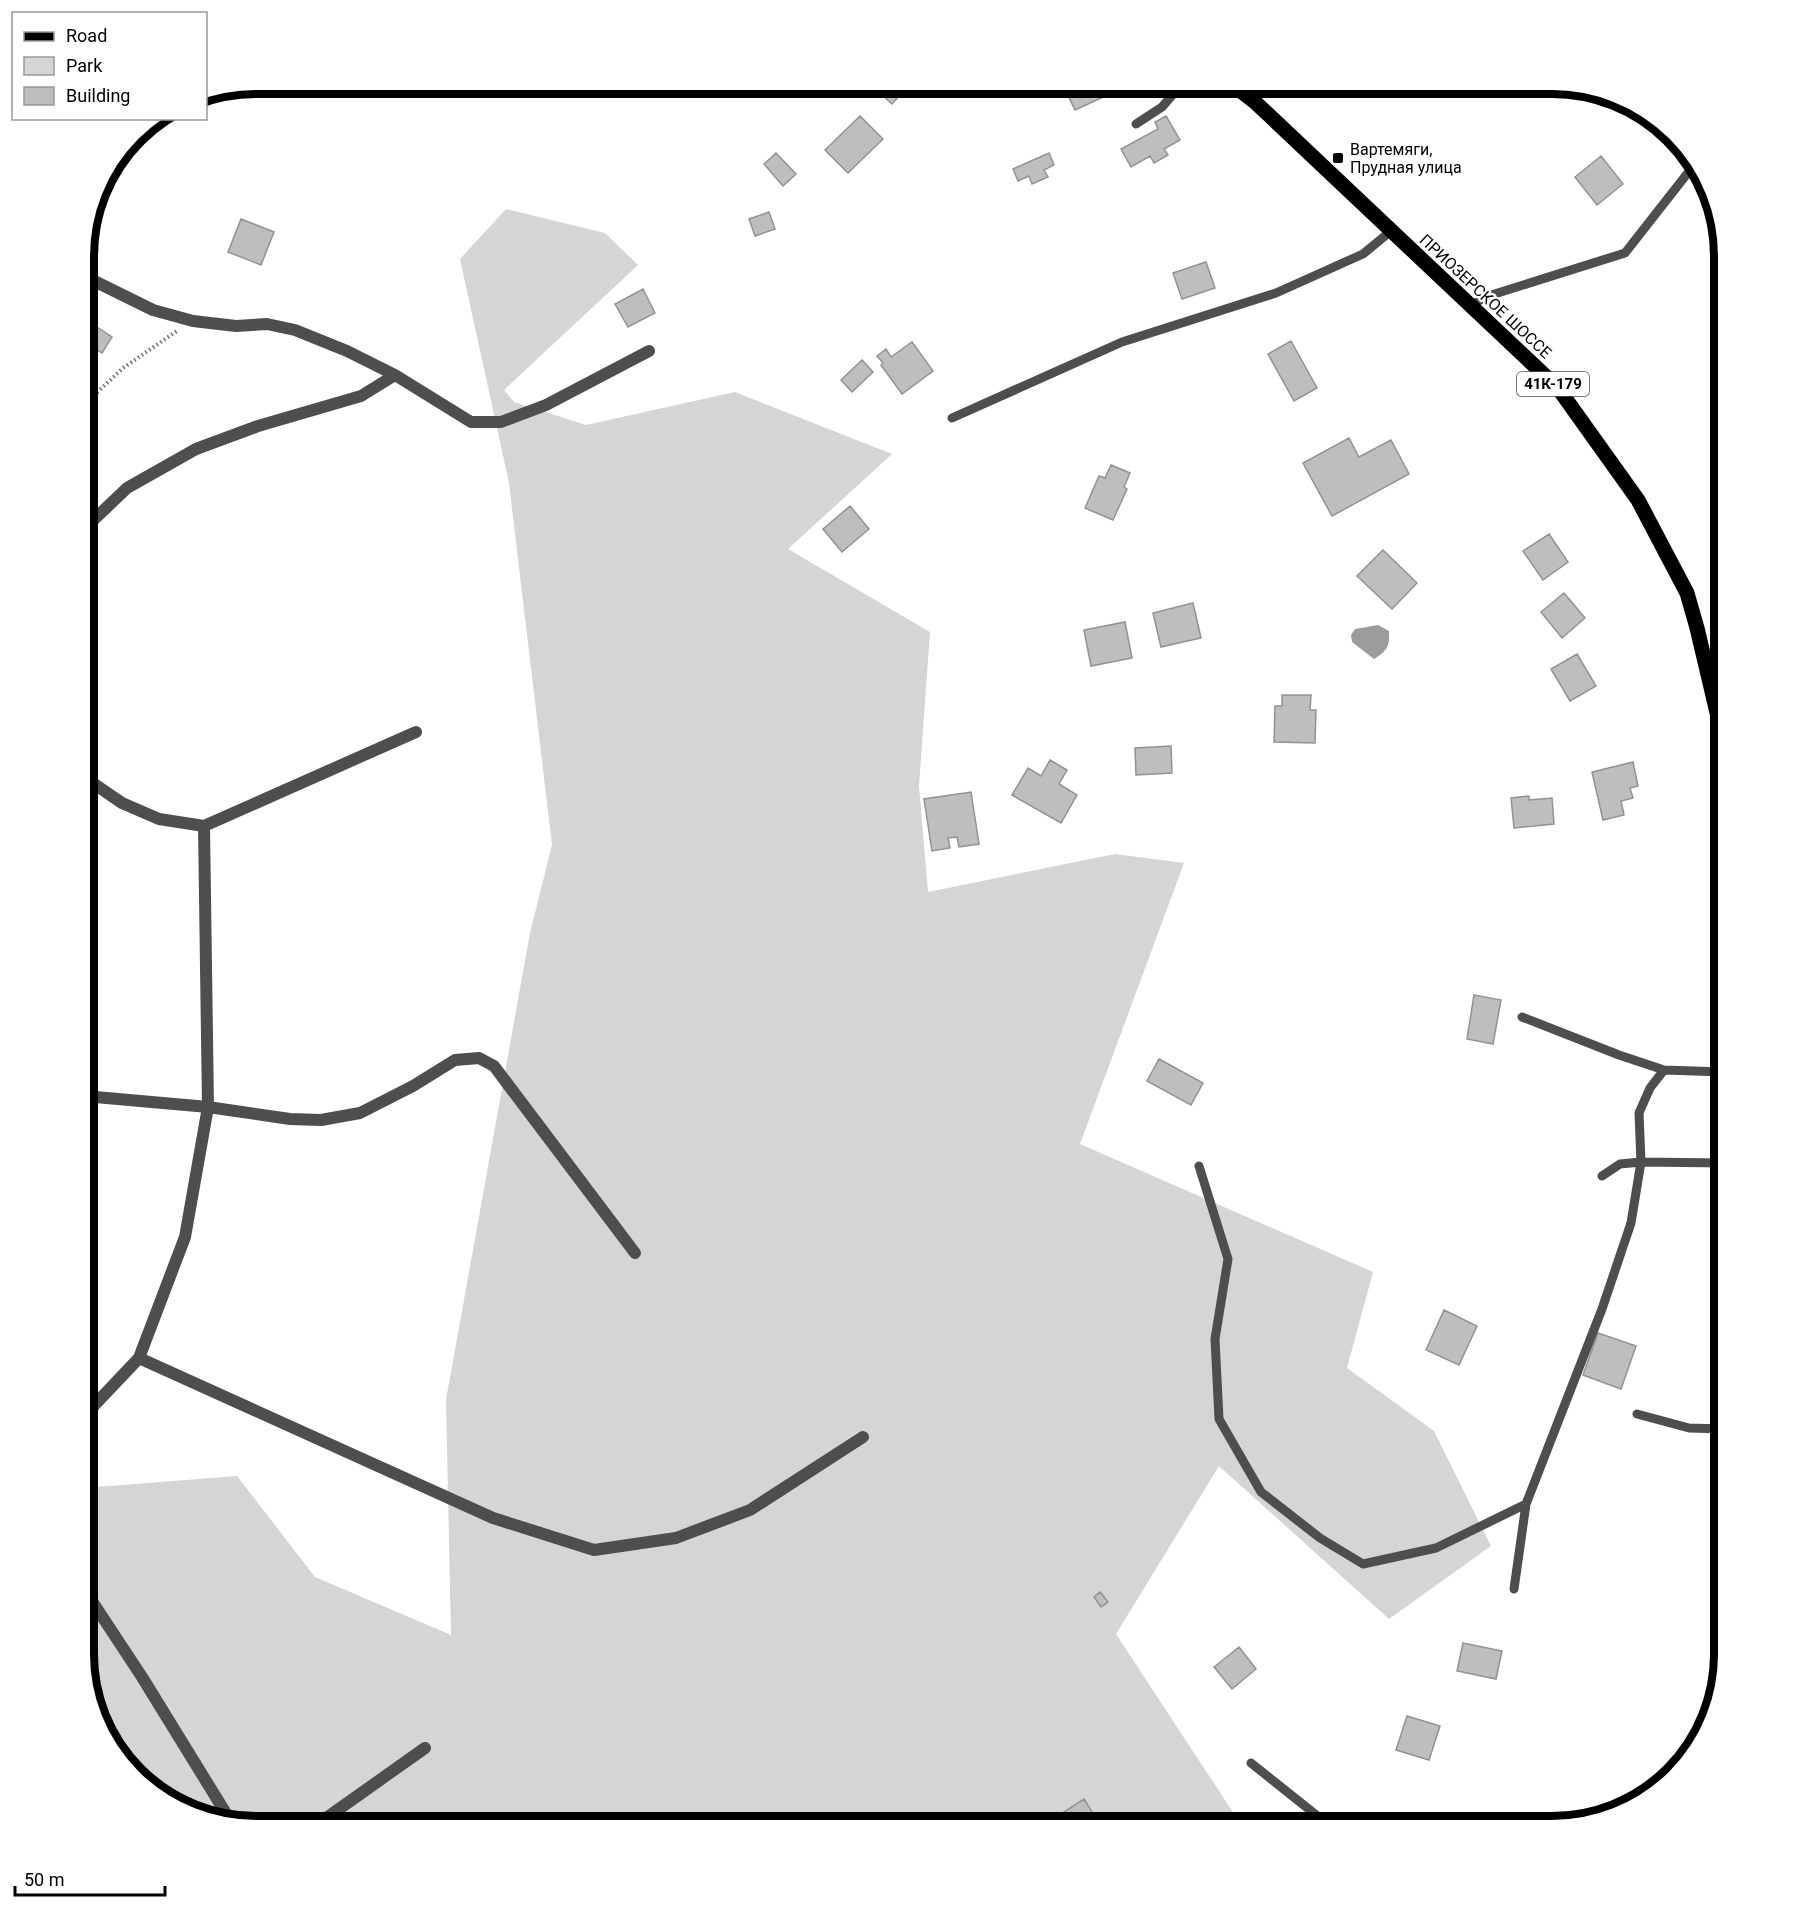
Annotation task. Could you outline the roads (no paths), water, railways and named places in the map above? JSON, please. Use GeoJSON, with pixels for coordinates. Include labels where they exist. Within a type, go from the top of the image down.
{"type":"FeatureCollection","features":[{"type":"Feature","properties":{"kind":"main road","name":"ПРИОЗЕРСКОЕ ШОССЕ"},"geometry":{"type":"LineString","coordinates":[[1247,95],[1558,388],[1638,500],[1687,593],[1714,691]]}},
{"type":"Feature","properties":{"kind":"street"},"geometry":{"type":"LineString","coordinates":[[95,281],[153,310],[193,321],[236,326],[267,324],[295,330],[347,351],[395,375],[471,422],[501,422],[546,405],[649,351]]}},
{"type":"Feature","properties":{"kind":"street"},"geometry":{"type":"LineString","coordinates":[[95,518],[127,488],[196,449],[258,426],[361,396],[395,375]]}},
{"type":"Feature","properties":{"kind":"street"},"geometry":{"type":"LineString","coordinates":[[95,784],[122,803],[159,819],[204,826],[416,732]]}},
{"type":"Feature","properties":{"kind":"street"},"geometry":{"type":"LineString","coordinates":[[94,1405],[139,1358],[185,1237],[208,1107],[204,826]]}},
{"type":"Feature","properties":{"kind":"street"},"geometry":{"type":"LineString","coordinates":[[94,1097],[208,1107],[290,1119],[331,1118],[360,1113],[413,1086],[455,1060],[479,1059],[494,1066],[635,1253]]}},
{"type":"Feature","properties":{"kind":"street"},"geometry":{"type":"LineString","coordinates":[[139,1358],[493,1518],[594,1550],[676,1538],[750,1510],[863,1437]]}},
{"type":"Feature","properties":{"kind":"street"},"geometry":{"type":"LineString","coordinates":[[94,1604],[225,1812]]}},
{"type":"Feature","properties":{"kind":"street"},"geometry":{"type":"LineString","coordinates":[[329,1816],[425,1748]]}},
{"type":"Feature","properties":{"kind":"lane"},"geometry":{"type":"LineString","coordinates":[[1136,124],[1162,107],[1172,95]]}},
{"type":"Feature","properties":{"kind":"lane"},"geometry":{"type":"LineString","coordinates":[[1471,306],[1485,297],[1625,253],[1689,171]]}},
{"type":"Feature","properties":{"kind":"lane"},"geometry":{"type":"LineString","coordinates":[[952,418],[1122,342],[1276,293],[1362,254],[1391,231]]}},
{"type":"Feature","properties":{"kind":"lane"},"geometry":{"type":"LineString","coordinates":[[1522,1017],[1618,1055],[1664,1070],[1714,1072]]}},
{"type":"Feature","properties":{"kind":"lane"},"geometry":{"type":"LineString","coordinates":[[1514,1588],[1526,1504],[1602,1309],[1631,1223],[1641,1162],[1639,1113],[1650,1088],[1664,1070]]}},
{"type":"Feature","properties":{"kind":"lane"},"geometry":{"type":"LineString","coordinates":[[1602,1176],[1620,1164],[1714,1163]]}},
{"type":"Feature","properties":{"kind":"lane"},"geometry":{"type":"LineString","coordinates":[[1199,1166],[1228,1260],[1215,1338],[1219,1419],[1261,1492],[1320,1538],[1363,1564],[1436,1548],[1526,1504]]}},
{"type":"Feature","properties":{"kind":"lane"},"geometry":{"type":"LineString","coordinates":[[1637,1414],[1689,1428],[1714,1429]]}},
{"type":"Feature","properties":{"kind":"lane"},"geometry":{"type":"LineString","coordinates":[[1251,1763],[1317,1816]]}},
{"type":"Feature","properties":{"kind":"place","name":"Вартемяги, Прудная улица"},"geometry":{"type":"Point","coordinates":[1338,158]}}]}
